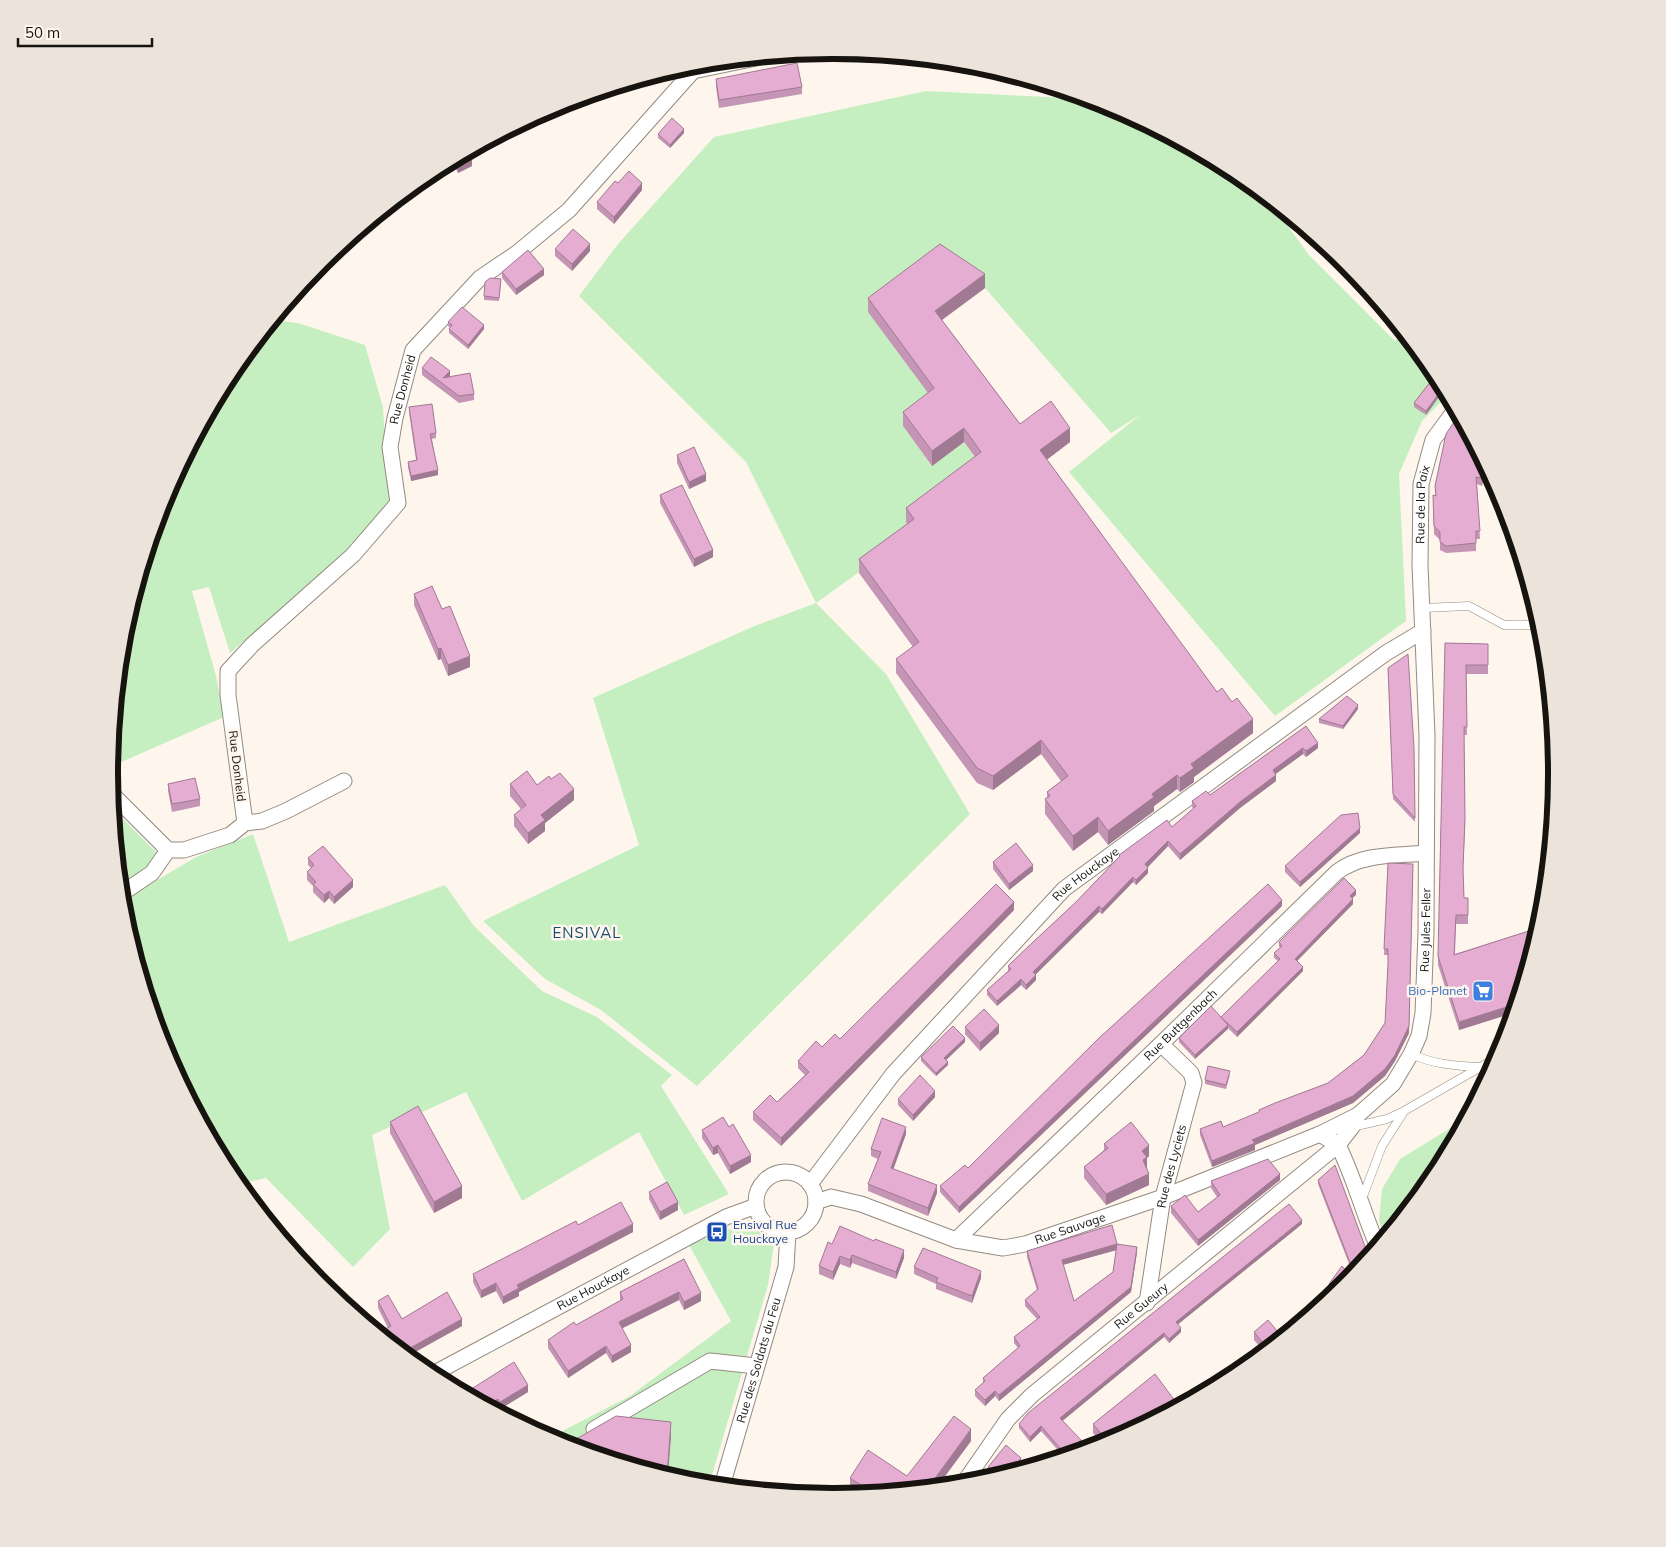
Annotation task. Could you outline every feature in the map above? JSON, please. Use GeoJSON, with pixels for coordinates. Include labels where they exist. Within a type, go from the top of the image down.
{"type":"FeatureCollection","features":[{"type":"Feature","properties":{"kind":"street","name":"Rue Donheid"},"geometry":{"type":"LineString","coordinates":[[244,823],[228,696],[228,671],[252,645],[353,555],[398,503],[390,447],[395,418],[413,350],[480,278],[517,253],[569,210],[692,73]]}},
{"type":"Feature","properties":{"kind":"street","name":"Rue de la Paix"},"geometry":{"type":"LineString","coordinates":[[1422,608],[1420,565],[1421,484],[1433,440],[1451,415]]}},
{"type":"Feature","properties":{"kind":"street","name":"Rue Jules Feller"},"geometry":{"type":"LineString","coordinates":[[1338,1145],[1355,1121],[1392,1084],[1411,1054],[1419,1036],[1424,999],[1427,735],[1422,608]]}},
{"type":"Feature","properties":{"kind":"street","name":"Rue Houckaye"},"geometry":{"type":"LineString","coordinates":[[810,1184],[893,1074],[1064,889],[1386,653],[1423,631]]}},
{"type":"Feature","properties":{"kind":"street"},"geometry":{"type":"LineString","coordinates":[[119,801],[168,850],[184,850],[230,835],[244,823],[262,821],[286,811],[344,781]]}},
{"type":"Feature","properties":{"kind":"street"},"geometry":{"type":"LineString","coordinates":[[128,889],[152,873],[168,850]]}},
{"type":"Feature","properties":{"kind":"street","name":"Rue Buttgenbach"},"geometry":{"type":"LineString","coordinates":[[956,1240],[1348,863],[1361,858],[1426,853]]}},
{"type":"Feature","properties":{"kind":"street","name":"Rue des Lyciets"},"geometry":{"type":"LineString","coordinates":[[1147,1303],[1163,1197],[1194,1083],[1191,1073],[1161,1044]]}},
{"type":"Feature","properties":{"kind":"street","name":"Rue Sauvage"},"geometry":{"type":"LineString","coordinates":[[816,1202],[832,1197],[860,1204],[956,1240],[1002,1248],[1025,1244],[1163,1197],[1355,1121]]}},
{"type":"Feature","properties":{"kind":"street"},"geometry":{"type":"LineString","coordinates":[[1320,1134],[1338,1145],[1348,1166],[1375,1239]]}},
{"type":"Feature","properties":{"kind":"street","name":"Rue Gueury"},"geometry":{"type":"LineString","coordinates":[[969,1475],[1008,1419],[1026,1401],[1338,1145]]}},
{"type":"Feature","properties":{"kind":"street"},"geometry":{"type":"LineString","coordinates":[[780,1172],[791,1172],[801,1176],[810,1184],[816,1202],[814,1213],[808,1222],[799,1229],[788,1232],[777,1231],[767,1226],[760,1217],[756,1206],[757,1195],[761,1185],[769,1177],[780,1172]]}},
{"type":"Feature","properties":{"kind":"street","name":"Rue Houckaye"},"geometry":{"type":"LineString","coordinates":[[440,1370],[726,1217],[756,1206]]}},
{"type":"Feature","properties":{"kind":"street","name":"Rue des Soldats du Feu"},"geometry":{"type":"LineString","coordinates":[[724,1480],[786,1267],[788,1232]]}},
{"type":"Feature","properties":{"kind":"street"},"geometry":{"type":"LineString","coordinates":[[583,1435],[710,1361],[756,1366]]}},
{"type":"Feature","properties":{"kind":"lane"},"geometry":{"type":"LineString","coordinates":[[1422,608],[1469,606],[1504,625],[1532,625]]}},
{"type":"Feature","properties":{"kind":"lane"},"geometry":{"type":"LineString","coordinates":[[1411,1054],[1426,1061],[1455,1066],[1480,1067]]}},
{"type":"Feature","properties":{"kind":"lane"},"geometry":{"type":"LineString","coordinates":[[1355,1121],[1387,1119],[1486,1064]]}},
{"type":"Feature","properties":{"kind":"lane"},"geometry":{"type":"LineString","coordinates":[[1360,1203],[1382,1146],[1404,1111]]}},
{"type":"Feature","properties":{"kind":"green space"},"geometry":{"type":"Polygon","coordinates":[[[926,91],[1065,98],[1107,113],[1149,132],[1230,179],[1268,206],[1282,217],[1309,255],[1395,341],[1399,336],[1442,401],[1422,421],[1399,474],[1406,621],[1275,716],[1069,472],[1140,415],[1111,433],[985,288],[940,258],[934,403],[903,426],[932,466],[964,442],[981,466],[914,533],[816,603],[746,462],[579,296],[618,244],[714,137],[926,91]]]}},
{"type":"Feature","properties":{"kind":"green space"},"geometry":{"type":"Polygon","coordinates":[[[280,321],[298,323],[365,345],[383,407],[389,501],[370,532],[230,653],[209,587],[192,591],[216,676],[224,717],[118,763],[124,680],[132,634],[156,544],[173,500],[192,457],[214,416],[239,376],[280,321]]]}},
{"type":"Feature","properties":{"kind":"green space"},"geometry":{"type":"Polygon","coordinates":[[[816,603],[886,674],[970,814],[697,1086],[601,1010],[545,979],[483,921],[639,845],[593,698],[752,627],[816,603]]]}},
{"type":"Feature","properties":{"kind":"green space"},"geometry":{"type":"Polygon","coordinates":[[[120,816],[156,852],[148,865],[127,882],[120,816]]]}},
{"type":"Feature","properties":{"kind":"green space"},"geometry":{"type":"Polygon","coordinates":[[[253,834],[289,942],[445,885],[474,926],[542,991],[597,1017],[672,1075],[661,1086],[729,1194],[684,1215],[639,1132],[522,1201],[466,1092],[372,1135],[390,1229],[353,1267],[266,1178],[247,1182],[214,1131],[192,1090],[156,1003],[143,958],[129,897],[196,857],[253,834]]]}},
{"type":"Feature","properties":{"kind":"green space"},"geometry":{"type":"Polygon","coordinates":[[[1455,1125],[1427,1171],[1383,1230],[1379,1221],[1382,1189],[1400,1159],[1455,1125]]]}},
{"type":"Feature","properties":{"kind":"green space"},"geometry":{"type":"Polygon","coordinates":[[[752,1226],[774,1244],[768,1285],[711,1478],[648,1464],[558,1433],[630,1396],[731,1321],[689,1245],[725,1230],[752,1226]]]}},
{"type":"Feature","properties":{"kind":"building"},"geometry":{"type":"Polygon","coordinates":[[[797,63],[802,87],[719,100],[716,79],[797,63]]]}},
{"type":"Feature","properties":{"kind":"building"},"geometry":{"type":"Polygon","coordinates":[[[672,118],[684,129],[670,145],[658,134],[672,118]]]}},
{"type":"Feature","properties":{"kind":"building"},"geometry":{"type":"Polygon","coordinates":[[[471,158],[472,160],[457,166],[471,158]]]}},
{"type":"Feature","properties":{"kind":"building"},"geometry":{"type":"Polygon","coordinates":[[[629,171],[642,183],[614,217],[597,202],[615,181],[618,183],[629,171]]]}},
{"type":"Feature","properties":{"kind":"building"},"geometry":{"type":"Polygon","coordinates":[[[573,229],[590,244],[572,264],[555,249],[573,229]]]}},
{"type":"Feature","properties":{"kind":"building"},"geometry":{"type":"Polygon","coordinates":[[[940,244],[985,274],[935,311],[1020,424],[1051,401],[1070,428],[1040,450],[1217,692],[1222,688],[1232,702],[1237,698],[1253,719],[1191,764],[1194,768],[1180,778],[1177,775],[1152,794],[1154,797],[1108,831],[1098,817],[1073,836],[1045,799],[1050,796],[1047,792],[1068,776],[1041,740],[993,776],[977,768],[896,659],[919,642],[859,559],[914,519],[906,508],[981,452],[964,428],[932,451],[903,412],[934,388],[868,298],[940,244]]]}},
{"type":"Feature","properties":{"kind":"building"},"geometry":{"type":"Polygon","coordinates":[[[528,250],[544,269],[516,289],[502,272],[528,250]]]}},
{"type":"Feature","properties":{"kind":"building"},"geometry":{"type":"Polygon","coordinates":[[[490,278],[501,279],[499,298],[484,296],[485,282],[490,278]]]}},
{"type":"Feature","properties":{"kind":"building"},"geometry":{"type":"Polygon","coordinates":[[[462,307],[484,325],[468,345],[449,329],[452,325],[448,322],[462,307]]]}},
{"type":"Feature","properties":{"kind":"building"},"geometry":{"type":"Polygon","coordinates":[[[431,357],[450,371],[443,378],[470,373],[474,394],[459,396],[422,368],[431,357]]]}},
{"type":"Feature","properties":{"kind":"building"},"geometry":{"type":"Polygon","coordinates":[[[1430,382],[1438,394],[1426,411],[1414,403],[1430,382]]]}},
{"type":"Feature","properties":{"kind":"building"},"geometry":{"type":"Polygon","coordinates":[[[432,404],[436,433],[430,434],[438,470],[411,476],[408,462],[417,460],[409,407],[432,404]]]}},
{"type":"Feature","properties":{"kind":"building"},"geometry":{"type":"Polygon","coordinates":[[[1455,421],[1482,476],[1482,478],[1476,477],[1480,531],[1476,531],[1476,543],[1446,546],[1440,542],[1440,532],[1434,526],[1433,495],[1436,496],[1435,486],[1446,434],[1455,421]]]}},
{"type":"Feature","properties":{"kind":"building"},"geometry":{"type":"Polygon","coordinates":[[[694,447],[706,474],[689,482],[677,455],[694,447]]]}},
{"type":"Feature","properties":{"kind":"building"},"geometry":{"type":"Polygon","coordinates":[[[682,485],[713,550],[694,559],[660,495],[682,485]]]}},
{"type":"Feature","properties":{"kind":"building"},"geometry":{"type":"Polygon","coordinates":[[[432,586],[442,609],[450,606],[470,656],[448,665],[441,648],[438,649],[414,594],[432,586]]]}},
{"type":"Feature","properties":{"kind":"building"},"geometry":{"type":"Polygon","coordinates":[[[1445,643],[1488,644],[1488,665],[1466,665],[1467,727],[1464,727],[1465,818],[1463,868],[1464,898],[1468,898],[1468,915],[1456,915],[1454,955],[1530,931],[1509,1006],[1459,1022],[1438,956],[1445,643]]]}},
{"type":"Feature","properties":{"kind":"building"},"geometry":{"type":"Polygon","coordinates":[[[1408,654],[1414,748],[1415,818],[1393,794],[1388,668],[1408,654]]]}},
{"type":"Feature","properties":{"kind":"building"},"geometry":{"type":"Polygon","coordinates":[[[1347,696],[1358,705],[1343,726],[1319,719],[1347,696]]]}},
{"type":"Feature","properties":{"kind":"building"},"geometry":{"type":"Polygon","coordinates":[[[1306,726],[1318,743],[1306,751],[1303,748],[1273,770],[1276,775],[1240,802],[1180,854],[1168,841],[1145,864],[1148,868],[1136,880],[1133,877],[1102,909],[1099,906],[1033,972],[1036,975],[1026,985],[1021,979],[997,1001],[987,990],[1011,969],[1008,966],[1076,902],[1119,855],[1167,820],[1172,827],[1196,806],[1192,801],[1206,791],[1210,795],[1306,726]]]}},
{"type":"Feature","properties":{"kind":"building"},"geometry":{"type":"Polygon","coordinates":[[[527,771],[537,785],[549,776],[551,779],[560,773],[574,789],[541,815],[545,820],[528,833],[514,815],[526,805],[510,784],[527,771]]]}},
{"type":"Feature","properties":{"kind":"building"},"geometry":{"type":"Polygon","coordinates":[[[195,778],[200,799],[172,804],[168,784],[195,778]]]}},
{"type":"Feature","properties":{"kind":"building"},"geometry":{"type":"Polygon","coordinates":[[[1358,813],[1360,828],[1300,882],[1285,866],[1341,815],[1358,813]]]}},
{"type":"Feature","properties":{"kind":"building"},"geometry":{"type":"Polygon","coordinates":[[[1016,843],[1033,865],[1009,884],[993,862],[1016,843]]]}},
{"type":"Feature","properties":{"kind":"building"},"geometry":{"type":"Polygon","coordinates":[[[323,846],[353,880],[334,897],[329,891],[324,895],[313,884],[316,882],[307,872],[314,865],[308,858],[323,846]]]}},
{"type":"Feature","properties":{"kind":"building"},"geometry":{"type":"Polygon","coordinates":[[[1388,863],[1413,864],[1409,1026],[1395,1055],[1385,1069],[1353,1096],[1252,1140],[1255,1143],[1212,1161],[1200,1129],[1221,1121],[1223,1127],[1275,1103],[1328,1083],[1364,1055],[1385,1023],[1388,949],[1384,949],[1388,863]]]}},
{"type":"Feature","properties":{"kind":"building"},"geometry":{"type":"Polygon","coordinates":[[[1344,878],[1356,890],[1350,896],[1353,899],[1295,959],[1303,967],[1237,1032],[1221,1017],[1280,959],[1274,953],[1282,946],[1279,942],[1344,878]]]}},
{"type":"Feature","properties":{"kind":"building"},"geometry":{"type":"Polygon","coordinates":[[[996,884],[1014,902],[781,1138],[753,1112],[770,1095],[777,1102],[809,1072],[798,1061],[816,1041],[822,1047],[835,1034],[840,1039],[996,884]]]}},
{"type":"Feature","properties":{"kind":"building"},"geometry":{"type":"Polygon","coordinates":[[[1268,884],[1282,900],[959,1207],[940,1186],[965,1165],[968,1168],[1098,1039],[1268,884]]]}},
{"type":"Feature","properties":{"kind":"building"},"geometry":{"type":"Polygon","coordinates":[[[1211,1006],[1228,1025],[1195,1055],[1179,1038],[1211,1006]]]}},
{"type":"Feature","properties":{"kind":"building"},"geometry":{"type":"Polygon","coordinates":[[[984,1009],[999,1025],[980,1043],[965,1027],[984,1009]]]}},
{"type":"Feature","properties":{"kind":"building"},"geometry":{"type":"Polygon","coordinates":[[[953,1026],[965,1038],[944,1058],[948,1062],[936,1073],[921,1057],[953,1026]]]}},
{"type":"Feature","properties":{"kind":"building"},"geometry":{"type":"Polygon","coordinates":[[[1208,1066],[1230,1071],[1226,1085],[1205,1080],[1208,1066]]]}},
{"type":"Feature","properties":{"kind":"building"},"geometry":{"type":"Polygon","coordinates":[[[920,1075],[935,1091],[913,1115],[898,1099],[920,1075]]]}},
{"type":"Feature","properties":{"kind":"building"},"geometry":{"type":"Polygon","coordinates":[[[418,1106],[462,1186],[434,1202],[390,1122],[418,1106]]]}},
{"type":"Feature","properties":{"kind":"building"},"geometry":{"type":"Polygon","coordinates":[[[723,1117],[729,1127],[733,1124],[751,1155],[730,1166],[718,1145],[713,1148],[702,1130],[723,1117]]]}},
{"type":"Feature","properties":{"kind":"building"},"geometry":{"type":"Polygon","coordinates":[[[882,1118],[906,1127],[891,1168],[937,1185],[928,1208],[868,1184],[881,1152],[871,1149],[882,1118]]]}},
{"type":"Feature","properties":{"kind":"building"},"geometry":{"type":"Polygon","coordinates":[[[1131,1122],[1149,1145],[1142,1151],[1147,1157],[1143,1160],[1149,1174],[1106,1194],[1084,1167],[1108,1148],[1104,1144],[1131,1122]]]}},
{"type":"Feature","properties":{"kind":"building"},"geometry":{"type":"Polygon","coordinates":[[[1268,1159],[1280,1174],[1198,1240],[1171,1206],[1185,1195],[1198,1212],[1220,1195],[1211,1181],[1268,1159]]]}},
{"type":"Feature","properties":{"kind":"building"},"geometry":{"type":"Polygon","coordinates":[[[1335,1165],[1366,1249],[1351,1265],[1318,1180],[1335,1165]]]}},
{"type":"Feature","properties":{"kind":"building"},"geometry":{"type":"Polygon","coordinates":[[[667,1182],[678,1202],[660,1212],[649,1192],[667,1182]]]}},
{"type":"Feature","properties":{"kind":"building"},"geometry":{"type":"Polygon","coordinates":[[[621,1202],[633,1224],[517,1285],[519,1288],[503,1297],[496,1283],[481,1291],[473,1274],[576,1221],[578,1225],[621,1202]]]}},
{"type":"Feature","properties":{"kind":"building"},"geometry":{"type":"Polygon","coordinates":[[[1289,1204],[1302,1220],[1176,1322],[1181,1328],[1169,1339],[1164,1333],[1060,1418],[1081,1440],[1074,1446],[1062,1450],[1041,1426],[1030,1437],[1019,1424],[1028,1413],[1289,1204]]]}},
{"type":"Feature","properties":{"kind":"building"},"geometry":{"type":"Polygon","coordinates":[[[1112,1225],[1117,1244],[1137,1247],[1131,1287],[999,1395],[995,1391],[985,1400],[975,1390],[985,1381],[983,1378],[1020,1346],[1014,1337],[1040,1317],[1025,1300],[1038,1289],[1027,1251],[1112,1225]],[[1117,1244],[1062,1260],[1074,1301],[1113,1272],[1117,1244]]]}},
{"type":"Feature","properties":{"kind":"building"},"geometry":{"type":"Polygon","coordinates":[[[840,1226],[874,1241],[875,1239],[904,1250],[896,1272],[852,1255],[850,1260],[840,1256],[833,1272],[819,1266],[828,1242],[832,1244],[840,1226]]]}},
{"type":"Feature","properties":{"kind":"building"},"geometry":{"type":"Polygon","coordinates":[[[923,1248],[981,1271],[972,1296],[936,1282],[938,1278],[914,1267],[923,1248]]]}},
{"type":"Feature","properties":{"kind":"building"},"geometry":{"type":"Polygon","coordinates":[[[684,1259],[701,1293],[684,1302],[679,1292],[619,1322],[631,1345],[612,1356],[606,1346],[568,1371],[548,1340],[574,1322],[576,1325],[623,1299],[620,1292],[684,1259]]]}},
{"type":"Feature","properties":{"kind":"building"},"geometry":{"type":"Polygon","coordinates":[[[1342,1266],[1346,1271],[1317,1299],[1330,1286],[1329,1284],[1342,1266]]]}},
{"type":"Feature","properties":{"kind":"building"},"geometry":{"type":"Polygon","coordinates":[[[447,1292],[462,1319],[409,1349],[384,1329],[391,1326],[378,1301],[388,1295],[402,1319],[447,1292]]]}},
{"type":"Feature","properties":{"kind":"building"},"geometry":{"type":"Polygon","coordinates":[[[1298,1316],[1264,1344],[1254,1332],[1268,1320],[1278,1332],[1298,1316]]]}},
{"type":"Feature","properties":{"kind":"building"},"geometry":{"type":"Polygon","coordinates":[[[514,1362],[528,1385],[500,1402],[498,1399],[493,1402],[471,1389],[514,1362]]]}},
{"type":"Feature","properties":{"kind":"building"},"geometry":{"type":"Polygon","coordinates":[[[1155,1374],[1175,1401],[1149,1415],[1103,1436],[1093,1424],[1155,1374]]]}},
{"type":"Feature","properties":{"kind":"building"},"geometry":{"type":"Polygon","coordinates":[[[616,1416],[671,1422],[668,1469],[575,1440],[616,1416]]]}},
{"type":"Feature","properties":{"kind":"building"},"geometry":{"type":"Polygon","coordinates":[[[954,1416],[971,1429],[933,1481],[864,1487],[850,1478],[868,1450],[907,1476],[954,1416]]]}},
{"type":"Feature","properties":{"kind":"building"},"geometry":{"type":"Polygon","coordinates":[[[1006,1445],[1021,1458],[1015,1465],[992,1470],[988,1467],[1006,1445]]]}},
{"type":"Feature","properties":{"kind":"place","name":"Bio-Planet"},"geometry":{"type":"Point","coordinates":[1483,991]}},
{"type":"Feature","properties":{"kind":"place","name":"Ensival Rue Houckaye"},"geometry":{"type":"Point","coordinates":[717,1232]}},
{"type":"Feature","properties":{"kind":"district","name":"ENSIVAL"},"geometry":{"type":"Point","coordinates":[587,933]}}]}
